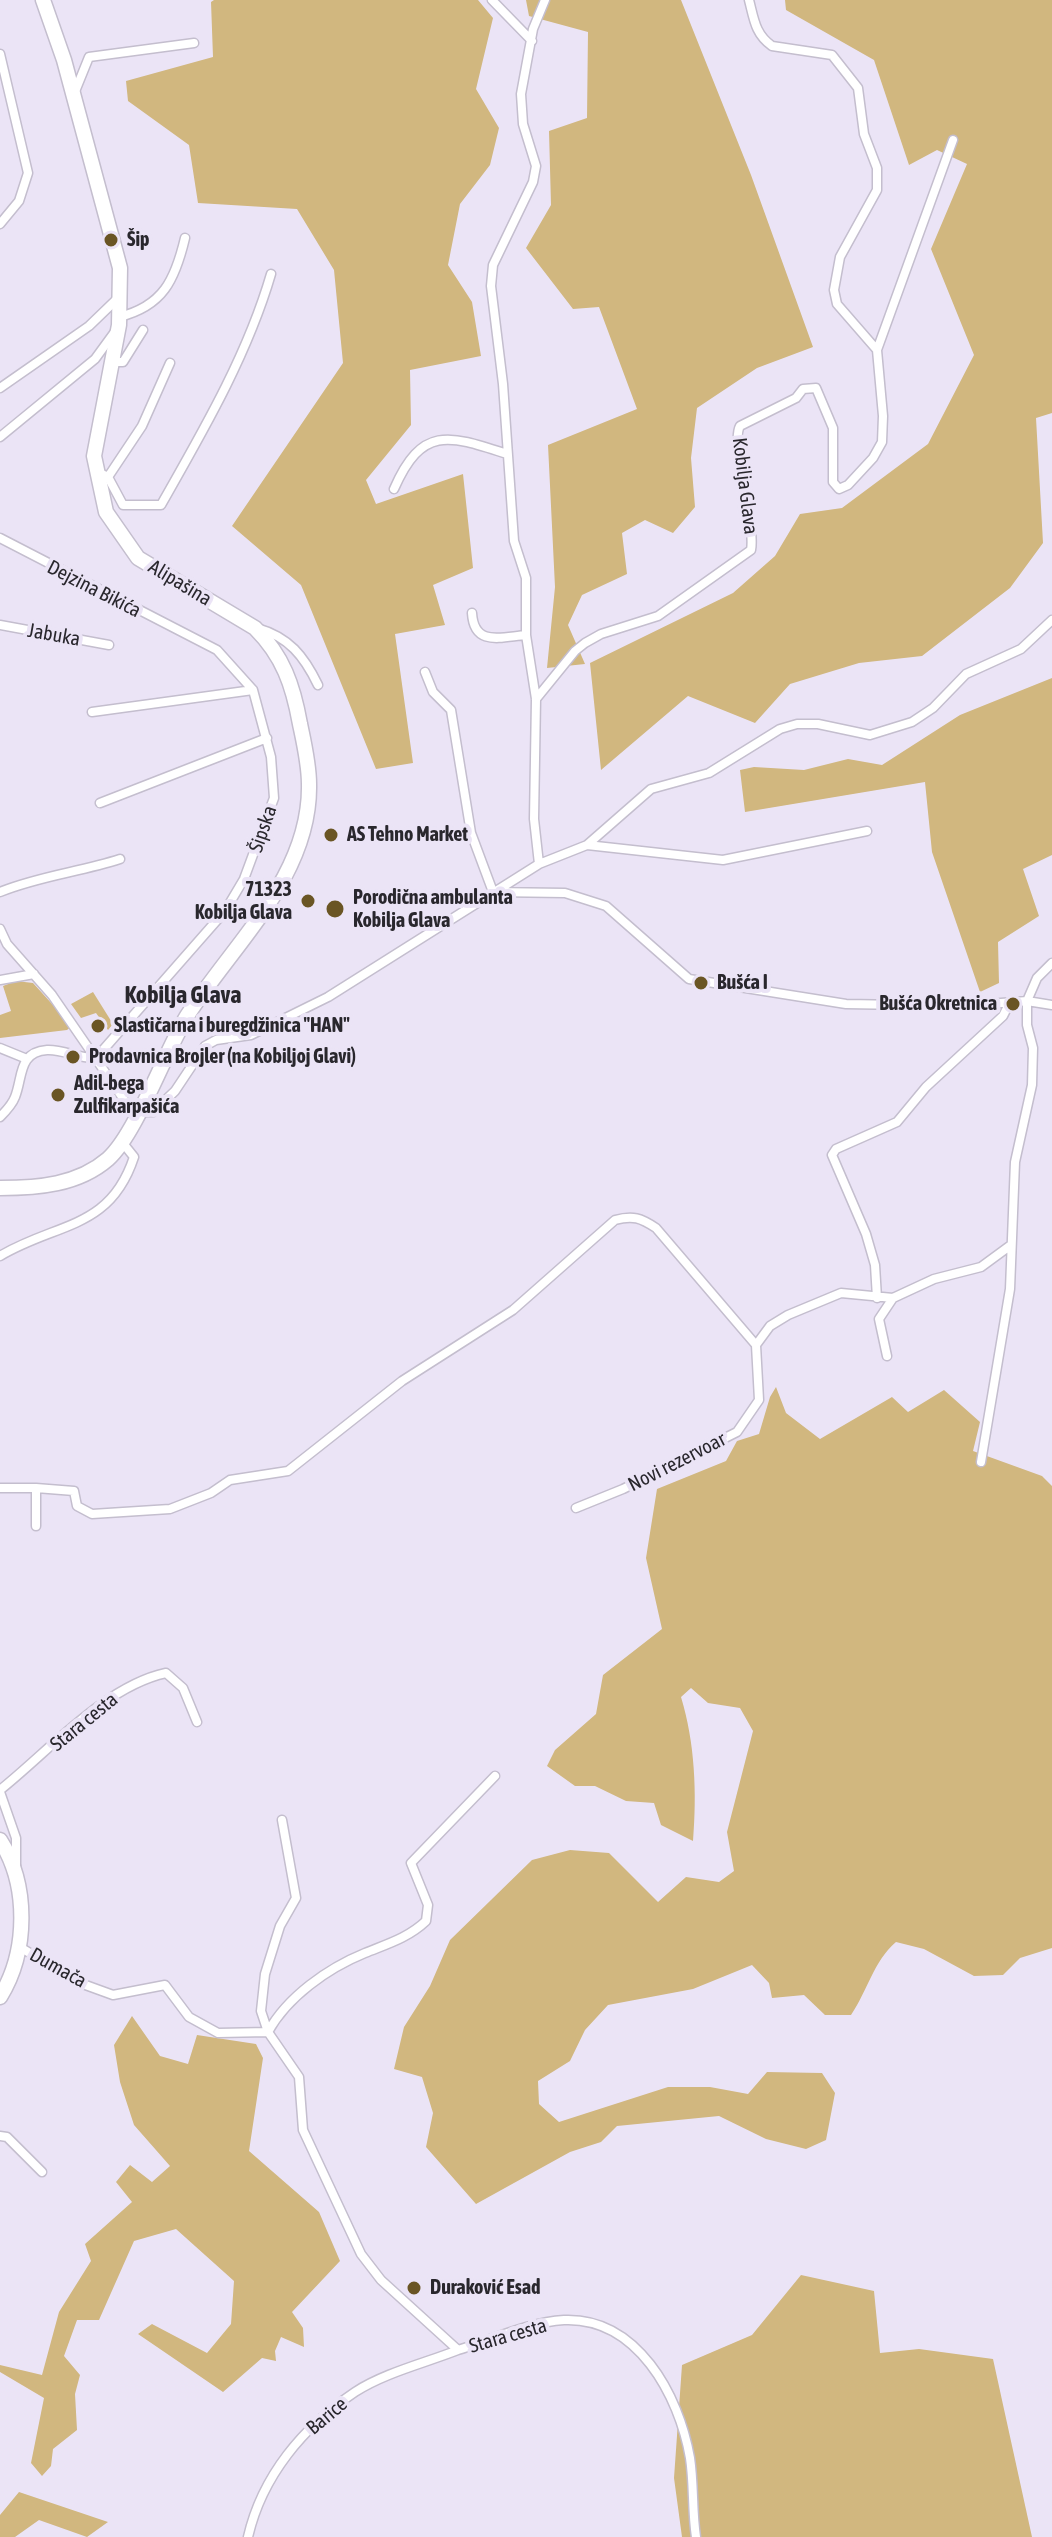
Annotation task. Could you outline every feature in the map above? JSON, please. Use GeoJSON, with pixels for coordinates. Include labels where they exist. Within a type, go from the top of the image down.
{"type":"FeatureCollection","features":[{"type":"Feature","properties":{"kind":"main road","name":"Alipašina"},"geometry":{"type":"LineString","coordinates":[[43,0],[74,95],[116,246],[121,292],[119,321],[95,438],[106,512],[138,558],[255,628],[267,640],[289,677],[309,785],[297,847],[256,924],[187,1017],[138,1112]]}},
{"type":"Feature","properties":{"kind":"main road"},"geometry":{"type":"LineString","coordinates":[[0,1188],[38,1188],[74,1179],[111,1157],[138,1112]]}},
{"type":"Feature","properties":{"kind":"main road"},"geometry":{"type":"LineString","coordinates":[[0,1840],[16,1871],[22,1913],[18,1946],[0,1997]]}},
{"type":"Feature","properties":{"kind":"street"},"geometry":{"type":"LineString","coordinates":[[492,0],[532,41]]}},
{"type":"Feature","properties":{"kind":"street"},"geometry":{"type":"LineString","coordinates":[[539,864],[534,819],[536,699],[526,635],[526,578],[514,541],[491,286],[493,265],[533,182],[536,166],[523,124],[521,94],[533,29],[545,0]]}},
{"type":"Feature","properties":{"kind":"street"},"geometry":{"type":"LineString","coordinates":[[749,0],[755,27],[765,41],[772,46],[832,55],[858,88],[864,134],[877,168],[877,190],[840,257],[834,290],[837,304],[877,350],[953,140]]}},
{"type":"Feature","properties":{"kind":"street"},"geometry":{"type":"LineString","coordinates":[[74,95],[80,87],[83,64],[89,57],[194,43]]}},
{"type":"Feature","properties":{"kind":"street"},"geometry":{"type":"LineString","coordinates":[[0,54],[28,173],[19,201],[0,224]]}},
{"type":"Feature","properties":{"kind":"street"},"geometry":{"type":"LineString","coordinates":[[0,437],[95,359],[119,321],[142,311],[159,296],[179,264],[185,238]]}},
{"type":"Feature","properties":{"kind":"street"},"geometry":{"type":"LineString","coordinates":[[170,363],[142,426],[101,474],[123,505],[155,508],[161,505],[202,434],[257,320],[271,274]]}},
{"type":"Feature","properties":{"kind":"street"},"geometry":{"type":"LineString","coordinates":[[0,388],[89,326],[109,309],[121,292]]}},
{"type":"Feature","properties":{"kind":"street"},"geometry":{"type":"LineString","coordinates":[[113,362],[123,362],[129,357],[143,330]]}},
{"type":"Feature","properties":{"kind":"street","name":"Kobilja Glava"},"geometry":{"type":"LineString","coordinates":[[536,699],[585,643],[601,634],[658,616],[751,550],[743,500],[744,478],[735,437],[740,426],[796,398],[803,389],[816,388],[833,428],[833,482],[839,489],[848,485],[873,458],[882,442],[877,350]]}},
{"type":"Feature","properties":{"kind":"street"},"geometry":{"type":"LineString","coordinates":[[394,489],[406,462],[427,444],[446,437],[507,454]]}},
{"type":"Feature","properties":{"kind":"street","name":"Dejzina Bikića"},"geometry":{"type":"LineString","coordinates":[[0,538],[189,636]]}},
{"type":"Feature","properties":{"kind":"street"},"geometry":{"type":"LineString","coordinates":[[472,613],[472,625],[477,635],[484,638],[526,635]]}},
{"type":"Feature","properties":{"kind":"street"},"geometry":{"type":"LineString","coordinates":[[0,929],[7,944],[34,974],[129,1107],[138,1112],[153,1112],[163,1104],[205,1046],[216,1040],[251,1035],[328,997],[539,864],[587,845],[651,789],[709,773],[780,729],[797,724],[818,724],[870,735],[912,722],[933,708],[966,674],[1021,649],[1052,620]]}},
{"type":"Feature","properties":{"kind":"street","name":"Jabuka"},"geometry":{"type":"LineString","coordinates":[[0,625],[109,645]]}},
{"type":"Feature","properties":{"kind":"street"},"geometry":{"type":"LineString","coordinates":[[255,628],[287,641],[306,661],[318,685]]}},
{"type":"Feature","properties":{"kind":"street","name":"Šipska"},"geometry":{"type":"LineString","coordinates":[[96,1058],[225,911],[244,879],[274,798],[275,780],[267,738],[253,690],[217,650],[189,636]]}},
{"type":"Feature","properties":{"kind":"street"},"geometry":{"type":"LineString","coordinates":[[425,672],[433,692],[451,710],[471,833],[493,892]]}},
{"type":"Feature","properties":{"kind":"street"},"geometry":{"type":"LineString","coordinates":[[92,712],[253,690]]}},
{"type":"Feature","properties":{"kind":"street"},"geometry":{"type":"LineString","coordinates":[[100,803],[267,738]]}},
{"type":"Feature","properties":{"kind":"street"},"geometry":{"type":"LineString","coordinates":[[587,845],[723,860],[867,831]]}},
{"type":"Feature","properties":{"kind":"street"},"geometry":{"type":"LineString","coordinates":[[0,892],[29,880],[89,869],[120,859]]}},
{"type":"Feature","properties":{"kind":"street"},"geometry":{"type":"LineString","coordinates":[[493,892],[565,893],[606,906],[689,979],[846,1004],[962,1006],[1027,1001],[1052,1005]]}},
{"type":"Feature","properties":{"kind":"street"},"geometry":{"type":"LineString","coordinates":[[981,1462],[980,1447],[995,1387],[1010,1289],[1015,1162],[1032,1085],[1033,1048],[1027,1025],[1027,1001],[1037,978],[1052,963]]}},
{"type":"Feature","properties":{"kind":"street"},"geometry":{"type":"LineString","coordinates":[[0,980],[34,974]]}},
{"type":"Feature","properties":{"kind":"street"},"geometry":{"type":"LineString","coordinates":[[877,1298],[877,1274],[866,1234],[832,1155],[836,1149],[897,1122],[926,1087],[1003,1016],[1010,1002]]}},
{"type":"Feature","properties":{"kind":"street"},"geometry":{"type":"LineString","coordinates":[[0,1048],[27,1059]]}},
{"type":"Feature","properties":{"kind":"street"},"geometry":{"type":"LineString","coordinates":[[0,1117],[14,1101],[20,1070],[35,1052],[51,1050],[83,1059],[96,1058]]}},
{"type":"Feature","properties":{"kind":"street"},"geometry":{"type":"LineString","coordinates":[[0,1256],[19,1245],[88,1219],[109,1204],[127,1179],[134,1157],[122,1142]]}},
{"type":"Feature","properties":{"kind":"street"},"geometry":{"type":"LineString","coordinates":[[0,1488],[74,1491],[77,1506],[92,1514],[159,1510],[211,1493],[230,1480],[288,1471],[402,1381],[513,1310],[615,1220],[627,1216],[639,1217],[656,1228],[756,1345],[770,1326],[841,1293],[893,1298],[934,1279],[981,1267],[1011,1245]]}},
{"type":"Feature","properties":{"kind":"street"},"geometry":{"type":"LineString","coordinates":[[887,1356],[879,1319],[893,1298]]}},
{"type":"Feature","properties":{"kind":"street","name":"Novi rezervoar"},"geometry":{"type":"LineString","coordinates":[[576,1508],[623,1489],[737,1432],[759,1400],[756,1345]]}},
{"type":"Feature","properties":{"kind":"street"},"geometry":{"type":"LineString","coordinates":[[36,1488],[36,1526]]}},
{"type":"Feature","properties":{"kind":"street","name":"Stara cesta"},"geometry":{"type":"LineString","coordinates":[[16,1871],[16,1838],[0,1791],[107,1700],[146,1677],[166,1673],[183,1688],[197,1722]]}},
{"type":"Feature","properties":{"kind":"street"},"geometry":{"type":"LineString","coordinates":[[268,2032],[281,2013],[311,1985],[338,1966],[402,1938],[426,1921],[428,1905],[411,1863],[495,1776]]}},
{"type":"Feature","properties":{"kind":"street","name":"Stara cesta"},"geometry":{"type":"LineString","coordinates":[[282,1820],[296,1898],[280,1926],[263,1986],[261,2011],[268,2032],[299,2077],[303,2130],[361,2254],[381,2280],[458,2350],[565,2320],[604,2328],[642,2351],[672,2400],[689,2457],[696,2537]]}},
{"type":"Feature","properties":{"kind":"street","name":"Dumača"},"geometry":{"type":"LineString","coordinates":[[18,1946],[80,1983],[113,1995],[165,1985],[189,2017],[218,2033],[268,2032]]}},
{"type":"Feature","properties":{"kind":"street"},"geometry":{"type":"LineString","coordinates":[[0,2136],[7,2137],[42,2172]]}},
{"type":"Feature","properties":{"kind":"street","name":"Barice"},"geometry":{"type":"LineString","coordinates":[[248,2537],[273,2475],[285,2456],[313,2425],[357,2391],[458,2350]]}},
{"type":"Feature","properties":{"kind":"shaded area"},"geometry":{"type":"Polygon","coordinates":[[[478,0],[493,18],[476,89],[499,128],[490,165],[460,204],[448,265],[472,302],[481,356],[410,370],[411,425],[366,480],[376,504],[463,474],[473,568],[433,585],[445,625],[395,634],[413,763],[376,769],[301,585],[232,526],[343,363],[334,270],[297,209],[198,203],[189,145],[128,101],[126,81],[213,57],[211,2],[478,0]]]}},
{"type":"Feature","properties":{"kind":"shaded area"},"geometry":{"type":"Polygon","coordinates":[[[526,0],[681,0],[751,175],[813,347],[757,368],[697,408],[691,458],[695,507],[673,533],[645,520],[622,533],[627,574],[582,595],[568,625],[585,664],[547,668],[555,587],[548,445],[637,409],[599,307],[573,309],[526,248],[551,205],[549,131],[587,118],[588,32],[529,16],[526,0]]]}},
{"type":"Feature","properties":{"kind":"shaded area"},"geometry":{"type":"Polygon","coordinates":[[[785,0],[1052,0],[1052,413],[1036,418],[1043,543],[1010,588],[922,656],[859,663],[790,684],[755,723],[688,696],[601,770],[590,663],[733,593],[775,556],[800,514],[842,508],[928,444],[974,355],[931,249],[967,164],[937,150],[909,165],[874,60],[786,10],[785,0]]]}},
{"type":"Feature","properties":{"kind":"shaded area"},"geometry":{"type":"Polygon","coordinates":[[[1052,678],[1052,855],[1023,869],[1039,916],[998,942],[999,983],[980,992],[932,852],[925,782],[745,812],[740,770],[754,767],[804,770],[848,759],[882,765],[960,715],[1052,678]]]}},
{"type":"Feature","properties":{"kind":"shaded area"},"geometry":{"type":"Polygon","coordinates":[[[16,981],[33,983],[72,1026],[67,1030],[0,1038],[0,1015],[11,1011],[3,986],[16,981]]]}},
{"type":"Feature","properties":{"kind":"shaded area"},"geometry":{"type":"Polygon","coordinates":[[[93,992],[113,1024],[108,1030],[96,1013],[81,1018],[71,1004],[93,992]]]}},
{"type":"Feature","properties":{"kind":"shaded area"},"geometry":{"type":"Polygon","coordinates":[[[776,1387],[786,1413],[820,1439],[892,1397],[908,1412],[944,1390],[980,1422],[973,1451],[1042,1476],[1052,1486],[1052,1948],[1020,1958],[1003,1975],[974,1976],[924,1949],[896,1942],[876,1967],[851,2015],[825,2015],[804,1995],[772,1998],[769,1983],[752,1965],[693,1989],[608,2005],[585,2030],[570,2061],[538,2081],[539,2104],[559,2122],[668,2087],[710,2087],[748,2094],[767,2072],[822,2073],[835,2093],[826,2140],[806,2149],[766,2139],[719,2116],[617,2126],[601,2142],[570,2152],[476,2204],[426,2147],[433,2113],[422,2077],[394,2069],[404,2027],[430,1986],[450,1940],[532,1860],[570,1850],[609,1853],[658,1902],[686,1877],[719,1882],[734,1871],[727,1832],[753,1731],[740,1708],[708,1703],[691,1688],[681,1697],[694,1768],[693,1841],[661,1825],[654,1803],[626,1801],[595,1786],[575,1786],[547,1766],[555,1750],[596,1714],[603,1675],[662,1629],[646,1558],[657,1489],[726,1461],[737,1441],[759,1434],[776,1387]]]}},
{"type":"Feature","properties":{"kind":"shaded area"},"geometry":{"type":"Polygon","coordinates":[[[132,2016],[160,2056],[188,2064],[197,2035],[256,2044],[263,2058],[249,2151],[319,2212],[340,2261],[292,2312],[303,2328],[304,2347],[281,2337],[275,2351],[276,2361],[262,2358],[223,2392],[138,2334],[152,2324],[207,2353],[231,2324],[234,2281],[176,2229],[134,2241],[99,2320],[77,2320],[64,2356],[80,2375],[75,2394],[77,2430],[53,2449],[51,2466],[42,2476],[31,2463],[44,2398],[0,2372],[0,2365],[42,2375],[59,2312],[91,2261],[85,2244],[132,2202],[116,2182],[130,2165],[152,2182],[170,2166],[134,2125],[120,2082],[114,2045],[132,2016]]]}},
{"type":"Feature","properties":{"kind":"shaded area"},"geometry":{"type":"Polygon","coordinates":[[[801,2275],[874,2291],[880,2353],[919,2349],[993,2359],[1032,2537],[682,2537],[674,2478],[682,2365],[752,2335],[801,2275]]]}},
{"type":"Feature","properties":{"kind":"shaded area"},"geometry":{"type":"Polygon","coordinates":[[[19,2492],[108,2522],[87,2537],[39,2520],[15,2537],[0,2537],[0,2515],[19,2492]]]}},
{"type":"Feature","properties":{"kind":"place","name":"Šip"},"geometry":{"type":"Point","coordinates":[111,240]}},
{"type":"Feature","properties":{"kind":"place","name":"AS Tehno Market"},"geometry":{"type":"Point","coordinates":[331,835]}},
{"type":"Feature","properties":{"kind":"place","name":"71323 Kobilja Glava"},"geometry":{"type":"Point","coordinates":[308,901]}},
{"type":"Feature","properties":{"kind":"place","name":"Porodična ambulanta Kobilja Glava"},"geometry":{"type":"Point","coordinates":[335,909]}},
{"type":"Feature","properties":{"kind":"place","name":"Bušća I"},"geometry":{"type":"Point","coordinates":[701,983]}},
{"type":"Feature","properties":{"kind":"place","name":"Bušća Okretnica"},"geometry":{"type":"Point","coordinates":[1013,1004]}},
{"type":"Feature","properties":{"kind":"place","name":"Slastičarna i buregdžinica \"HAN\""},"geometry":{"type":"Point","coordinates":[98,1026]}},
{"type":"Feature","properties":{"kind":"place","name":"Prodavnica Brojler (na Kobiljoj Glavi)"},"geometry":{"type":"Point","coordinates":[73,1057]}},
{"type":"Feature","properties":{"kind":"place","name":"Adil-bega Zulfikarpašića"},"geometry":{"type":"Point","coordinates":[58,1095]}},
{"type":"Feature","properties":{"kind":"place","name":"Duraković Esad"},"geometry":{"type":"Point","coordinates":[414,2288]}},
{"type":"Feature","properties":{"kind":"district","name":"Kobilja Glava"},"geometry":{"type":"Point","coordinates":[183,995]}}]}
